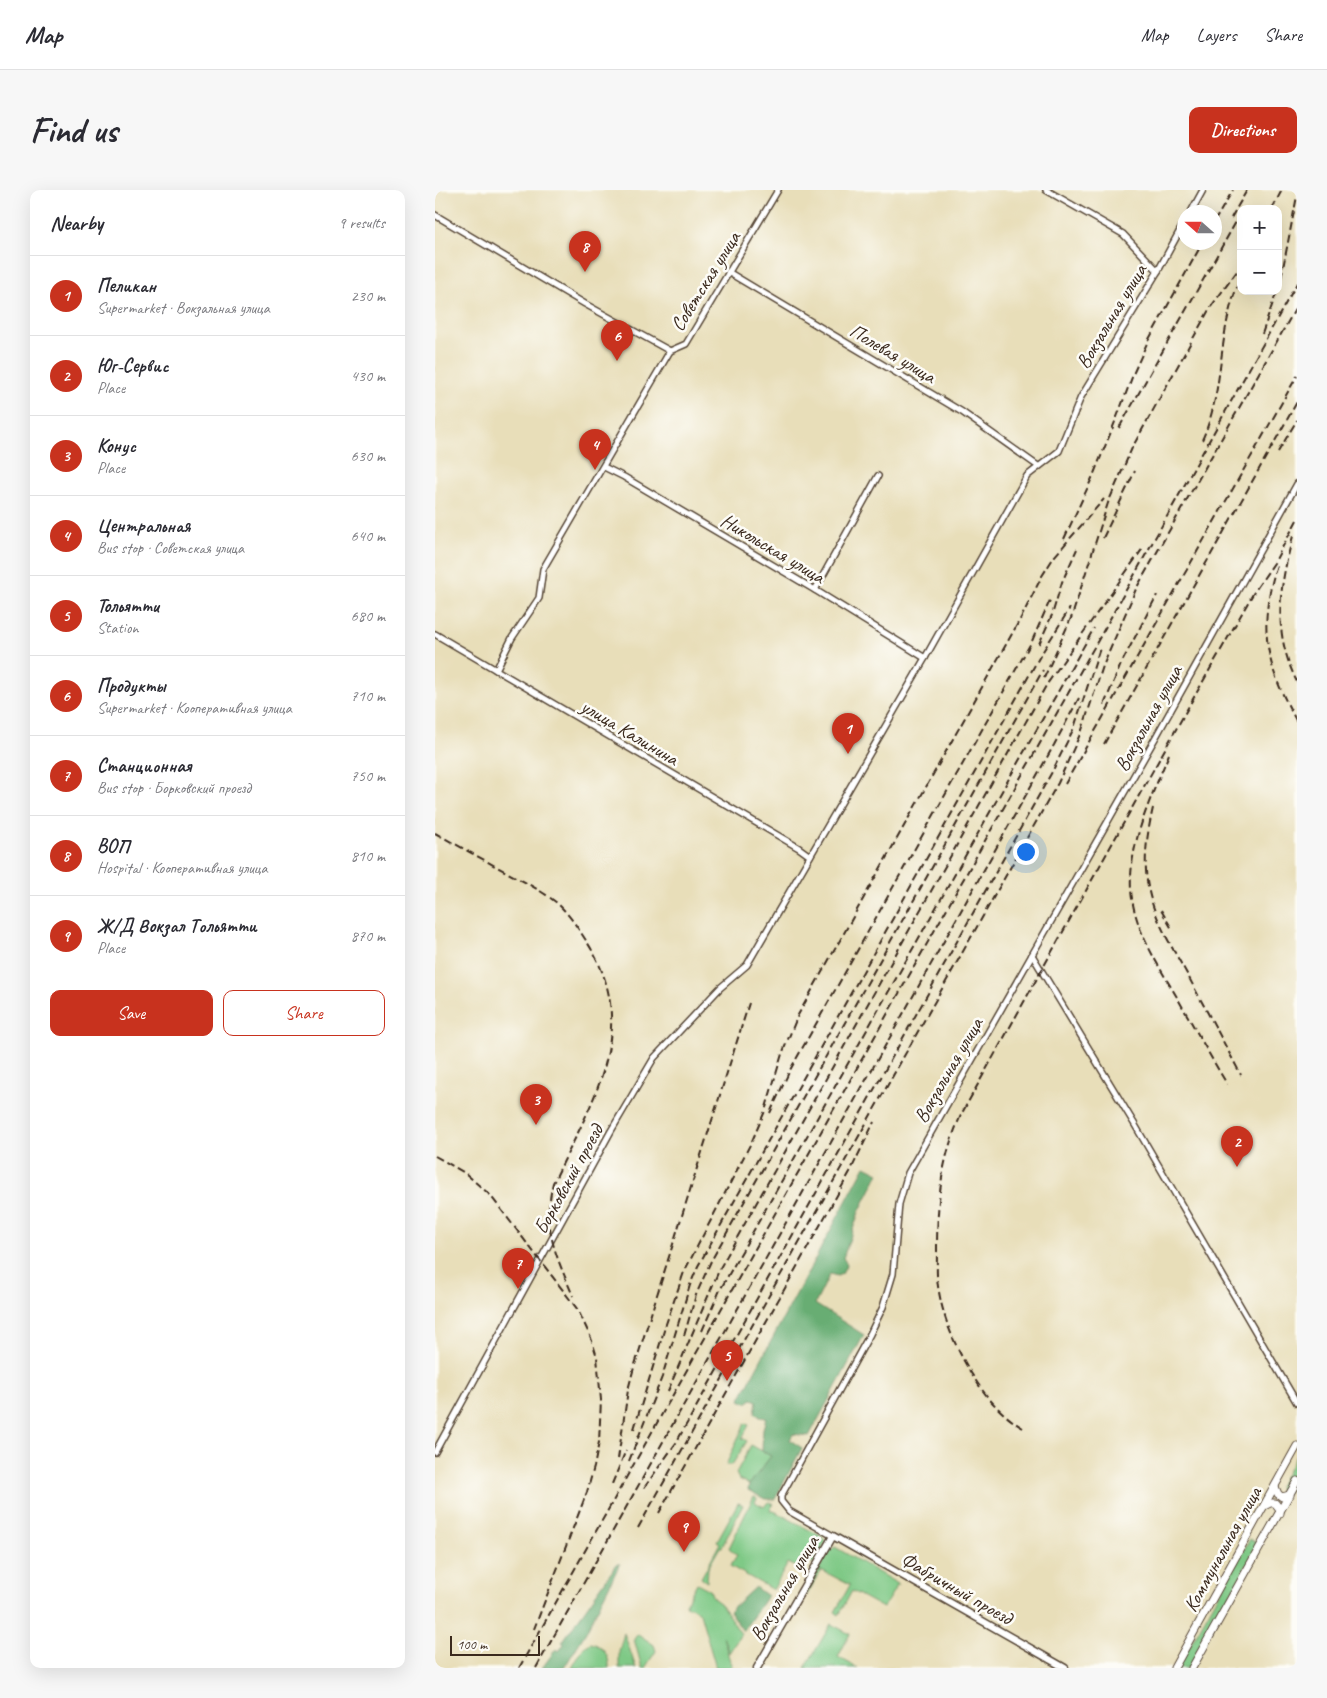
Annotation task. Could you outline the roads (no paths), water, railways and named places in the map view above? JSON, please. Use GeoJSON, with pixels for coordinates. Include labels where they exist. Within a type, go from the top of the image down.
{"type":"FeatureCollection","features":[{"type":"Feature","properties":{"kind":"main road","name":"Коммунальная улица"},"geometry":{"type":"LineString","coordinates":[[1174,1668],[1297,1446]]}},
{"type":"Feature","properties":{"kind":"main road","name":"Коммунальная улица"},"geometry":{"type":"LineString","coordinates":[[1193,1668],[1297,1482]]}},
{"type":"Feature","properties":{"kind":"main road"},"geometry":{"type":"LineString","coordinates":[[1275,1487],[1278,1494],[1285,1497],[1290,1495]]}},
{"type":"Feature","properties":{"kind":"main road"},"geometry":{"type":"LineString","coordinates":[[1266,1504],[1275,1503],[1279,1508],[1279,1514]]}},
{"type":"Feature","properties":{"kind":"street","name":"Советская улица"},"geometry":{"type":"LineString","coordinates":[[496,670],[512,638],[539,598],[543,569],[670,351],[686,344],[777,190]]}},
{"type":"Feature","properties":{"kind":"street"},"geometry":{"type":"LineString","coordinates":[[1046,190],[1123,234],[1158,271]]}},
{"type":"Feature","properties":{"kind":"street"},"geometry":{"type":"LineString","coordinates":[[1195,205],[1203,190]]}},
{"type":"Feature","properties":{"kind":"street"},"geometry":{"type":"LineString","coordinates":[[435,215],[585,304],[670,351]]}},
{"type":"Feature","properties":{"kind":"street","name":"Вокзальная улица"},"geometry":{"type":"LineString","coordinates":[[747,965],[925,658],[1027,476],[1059,451],[1081,397],[1177,237]]}},
{"type":"Feature","properties":{"kind":"street","name":"Полевая улица"},"geometry":{"type":"LineString","coordinates":[[728,272],[962,412],[1038,466]]}},
{"type":"Feature","properties":{"kind":"street","name":"Никольская улица"},"geometry":{"type":"LineString","coordinates":[[604,467],[815,590],[925,658]]}},
{"type":"Feature","properties":{"kind":"street"},"geometry":{"type":"LineString","coordinates":[[815,590],[878,476]]}},
{"type":"Feature","properties":{"kind":"street","name":"Вокзальная улица"},"geometry":{"type":"LineString","coordinates":[[757,1668],[833,1536],[789,1511],[781,1501],[781,1496],[870,1334],[883,1306],[893,1274],[899,1204],[908,1173],[1297,484]]}},
{"type":"Feature","properties":{"kind":"street","name":"улица Калинина"},"geometry":{"type":"LineString","coordinates":[[435,634],[810,856]]}},
{"type":"Feature","properties":{"kind":"street"},"geometry":{"type":"LineString","coordinates":[[1032,955],[1135,1125],[1297,1403]]}},
{"type":"Feature","properties":{"kind":"street","name":"Борковский проезд"},"geometry":{"type":"LineString","coordinates":[[435,1452],[611,1131],[654,1058],[721,988],[747,965]]}},
{"type":"Feature","properties":{"kind":"street"},"geometry":{"type":"LineString","coordinates":[[1289,1389],[1297,1394]]}},
{"type":"Feature","properties":{"kind":"street","name":"Фабричный проезд"},"geometry":{"type":"LineString","coordinates":[[833,1536],[1065,1668]]}},
{"type":"Feature","properties":{"kind":"railway"},"geometry":{"type":"LineString","coordinates":[[1222,209],[1233,190]]}},
{"type":"Feature","properties":{"kind":"railway"},"geometry":{"type":"LineString","coordinates":[[1231,218],[1247,190]]}},
{"type":"Feature","properties":{"kind":"railway"},"geometry":{"type":"LineString","coordinates":[[1274,205],[1282,190]]}},
{"type":"Feature","properties":{"kind":"railway"},"geometry":{"type":"LineString","coordinates":[[1282,273],[1297,196]]}},
{"type":"Feature","properties":{"kind":"railway"},"geometry":{"type":"LineString","coordinates":[[1119,428],[1237,220]]}},
{"type":"Feature","properties":{"kind":"railway"},"geometry":{"type":"LineString","coordinates":[[1064,539],[1093,476],[1148,341],[1199,250]]}},
{"type":"Feature","properties":{"kind":"railway"},"geometry":{"type":"LineString","coordinates":[[1044,678],[1072,616],[1108,503],[1132,448],[1210,308],[1237,271]]}},
{"type":"Feature","properties":{"kind":"railway"},"geometry":{"type":"LineString","coordinates":[[519,1668],[1297,283]]}},
{"type":"Feature","properties":{"kind":"railway"},"geometry":{"type":"LineString","coordinates":[[1202,440],[1215,400],[1228,318],[1237,288]]}},
{"type":"Feature","properties":{"kind":"railway"},"geometry":{"type":"LineString","coordinates":[[1262,334],[1276,295]]}},
{"type":"Feature","properties":{"kind":"railway"},"geometry":{"type":"LineString","coordinates":[[638,1528],[1058,783],[1082,730],[1103,666],[1136,589],[1297,306]]}},
{"type":"Feature","properties":{"kind":"railway"},"geometry":{"type":"LineString","coordinates":[[1065,784],[1297,376]]}},
{"type":"Feature","properties":{"kind":"railway"},"geometry":{"type":"LineString","coordinates":[[1104,744],[1297,402]]}},
{"type":"Feature","properties":{"kind":"railway"},"geometry":{"type":"LineString","coordinates":[[1278,452],[1297,420]]}},
{"type":"Feature","properties":{"kind":"railway"},"geometry":{"type":"LineString","coordinates":[[1103,538],[1135,471]]}},
{"type":"Feature","properties":{"kind":"railway"},"geometry":{"type":"LineString","coordinates":[[634,1429],[684,1272],[752,1141],[765,1111],[782,1054],[798,1015],[1022,616],[1042,576],[1054,557],[1104,499]]}},
{"type":"Feature","properties":{"kind":"railway"},"geometry":{"type":"LineString","coordinates":[[1023,1428],[1000,1411],[976,1381],[947,1324],[941,1303],[937,1276],[937,1232],[939,1197],[949,1146],[962,1113],[1185,713],[1254,592],[1274,563],[1297,520]]}},
{"type":"Feature","properties":{"kind":"railway"},"geometry":{"type":"LineString","coordinates":[[1293,536],[1284,574],[1280,610],[1284,645],[1297,682]]}},
{"type":"Feature","properties":{"kind":"railway"},"geometry":{"type":"LineString","coordinates":[[668,1391],[720,1268],[1047,684],[1143,548]]}},
{"type":"Feature","properties":{"kind":"railway"},"geometry":{"type":"LineString","coordinates":[[1039,644],[1052,615],[1062,582],[1077,549]]}},
{"type":"Feature","properties":{"kind":"railway"},"geometry":{"type":"LineString","coordinates":[[1277,565],[1267,608],[1266,628],[1268,646],[1278,683],[1297,722]]}},
{"type":"Feature","properties":{"kind":"railway"},"geometry":{"type":"LineString","coordinates":[[1104,705],[1121,664],[1157,595]]}},
{"type":"Feature","properties":{"kind":"railway"},"geometry":{"type":"LineString","coordinates":[[770,1113],[790,1070],[1032,641],[1051,598]]}},
{"type":"Feature","properties":{"kind":"railway"},"geometry":{"type":"LineString","coordinates":[[629,1461],[662,1377],[690,1285],[698,1266],[1040,656],[1070,608]]}},
{"type":"Feature","properties":{"kind":"railway"},"geometry":{"type":"LineString","coordinates":[[702,1331],[720,1290],[1094,628]]}},
{"type":"Feature","properties":{"kind":"railway"},"geometry":{"type":"LineString","coordinates":[[644,1488],[676,1443],[1052,772],[1074,728],[1100,648]]}},
{"type":"Feature","properties":{"kind":"railway"},"geometry":{"type":"LineString","coordinates":[[684,1336],[696,1295],[711,1261],[1043,670]]}},
{"type":"Feature","properties":{"kind":"railway"},"geometry":{"type":"LineString","coordinates":[[536,1668],[1079,698]]}},
{"type":"Feature","properties":{"kind":"railway"},"geometry":{"type":"LineString","coordinates":[[1169,754],[1140,829],[1133,860],[1131,893],[1134,909],[1145,940],[1227,1084]]}},
{"type":"Feature","properties":{"kind":"railway"},"geometry":{"type":"LineString","coordinates":[[1153,808],[1147,838],[1146,857],[1148,887],[1151,899],[1170,943],[1241,1075]]}},
{"type":"Feature","properties":{"kind":"railway"},"geometry":{"type":"LineString","coordinates":[[435,833],[527,883],[557,903],[584,937],[603,974],[610,1005],[610,1035],[605,1065],[595,1095],[553,1183],[550,1199],[549,1214],[552,1241],[573,1296]]}},
{"type":"Feature","properties":{"kind":"railway"},"geometry":{"type":"LineString","coordinates":[[1161,910],[1172,929]]}},
{"type":"Feature","properties":{"kind":"railway"},"geometry":{"type":"LineString","coordinates":[[618,1459],[628,1390],[633,1371],[749,1003]]}},
{"type":"Feature","properties":{"kind":"railway"},"geometry":{"type":"LineString","coordinates":[[659,1513],[850,1172],[874,1122]]}},
{"type":"Feature","properties":{"kind":"railway"},"geometry":{"type":"LineString","coordinates":[[435,1156],[465,1173],[490,1195],[578,1310],[591,1338],[597,1357],[601,1400],[599,1442],[594,1467],[587,1492],[534,1629]]}},
{"type":"Feature","properties":{"kind":"railway"},"geometry":{"type":"LineString","coordinates":[[612,1484],[626,1450]]}},
{"type":"Feature","properties":{"kind":"place","name":"ВОП"},"geometry":{"type":"Point","coordinates":[585,272]}},
{"type":"Feature","properties":{"kind":"place","name":"Продукты"},"geometry":{"type":"Point","coordinates":[617,361]}},
{"type":"Feature","properties":{"kind":"place","name":"Центральная"},"geometry":{"type":"Point","coordinates":[595,470]}},
{"type":"Feature","properties":{"kind":"place","name":"Пеликан"},"geometry":{"type":"Point","coordinates":[848,754]}},
{"type":"Feature","properties":{"kind":"place","name":"Конус"},"geometry":{"type":"Point","coordinates":[536,1125]}},
{"type":"Feature","properties":{"kind":"place","name":"Юг-Сервис"},"geometry":{"type":"Point","coordinates":[1237,1167]}},
{"type":"Feature","properties":{"kind":"place","name":"Станционная"},"geometry":{"type":"Point","coordinates":[518,1289]}},
{"type":"Feature","properties":{"kind":"place","name":"Тольятти"},"geometry":{"type":"Point","coordinates":[727,1381]}},
{"type":"Feature","properties":{"kind":"place","name":"Ж/Д Вокзал Тольятти"},"geometry":{"type":"Point","coordinates":[684,1552]}}]}
